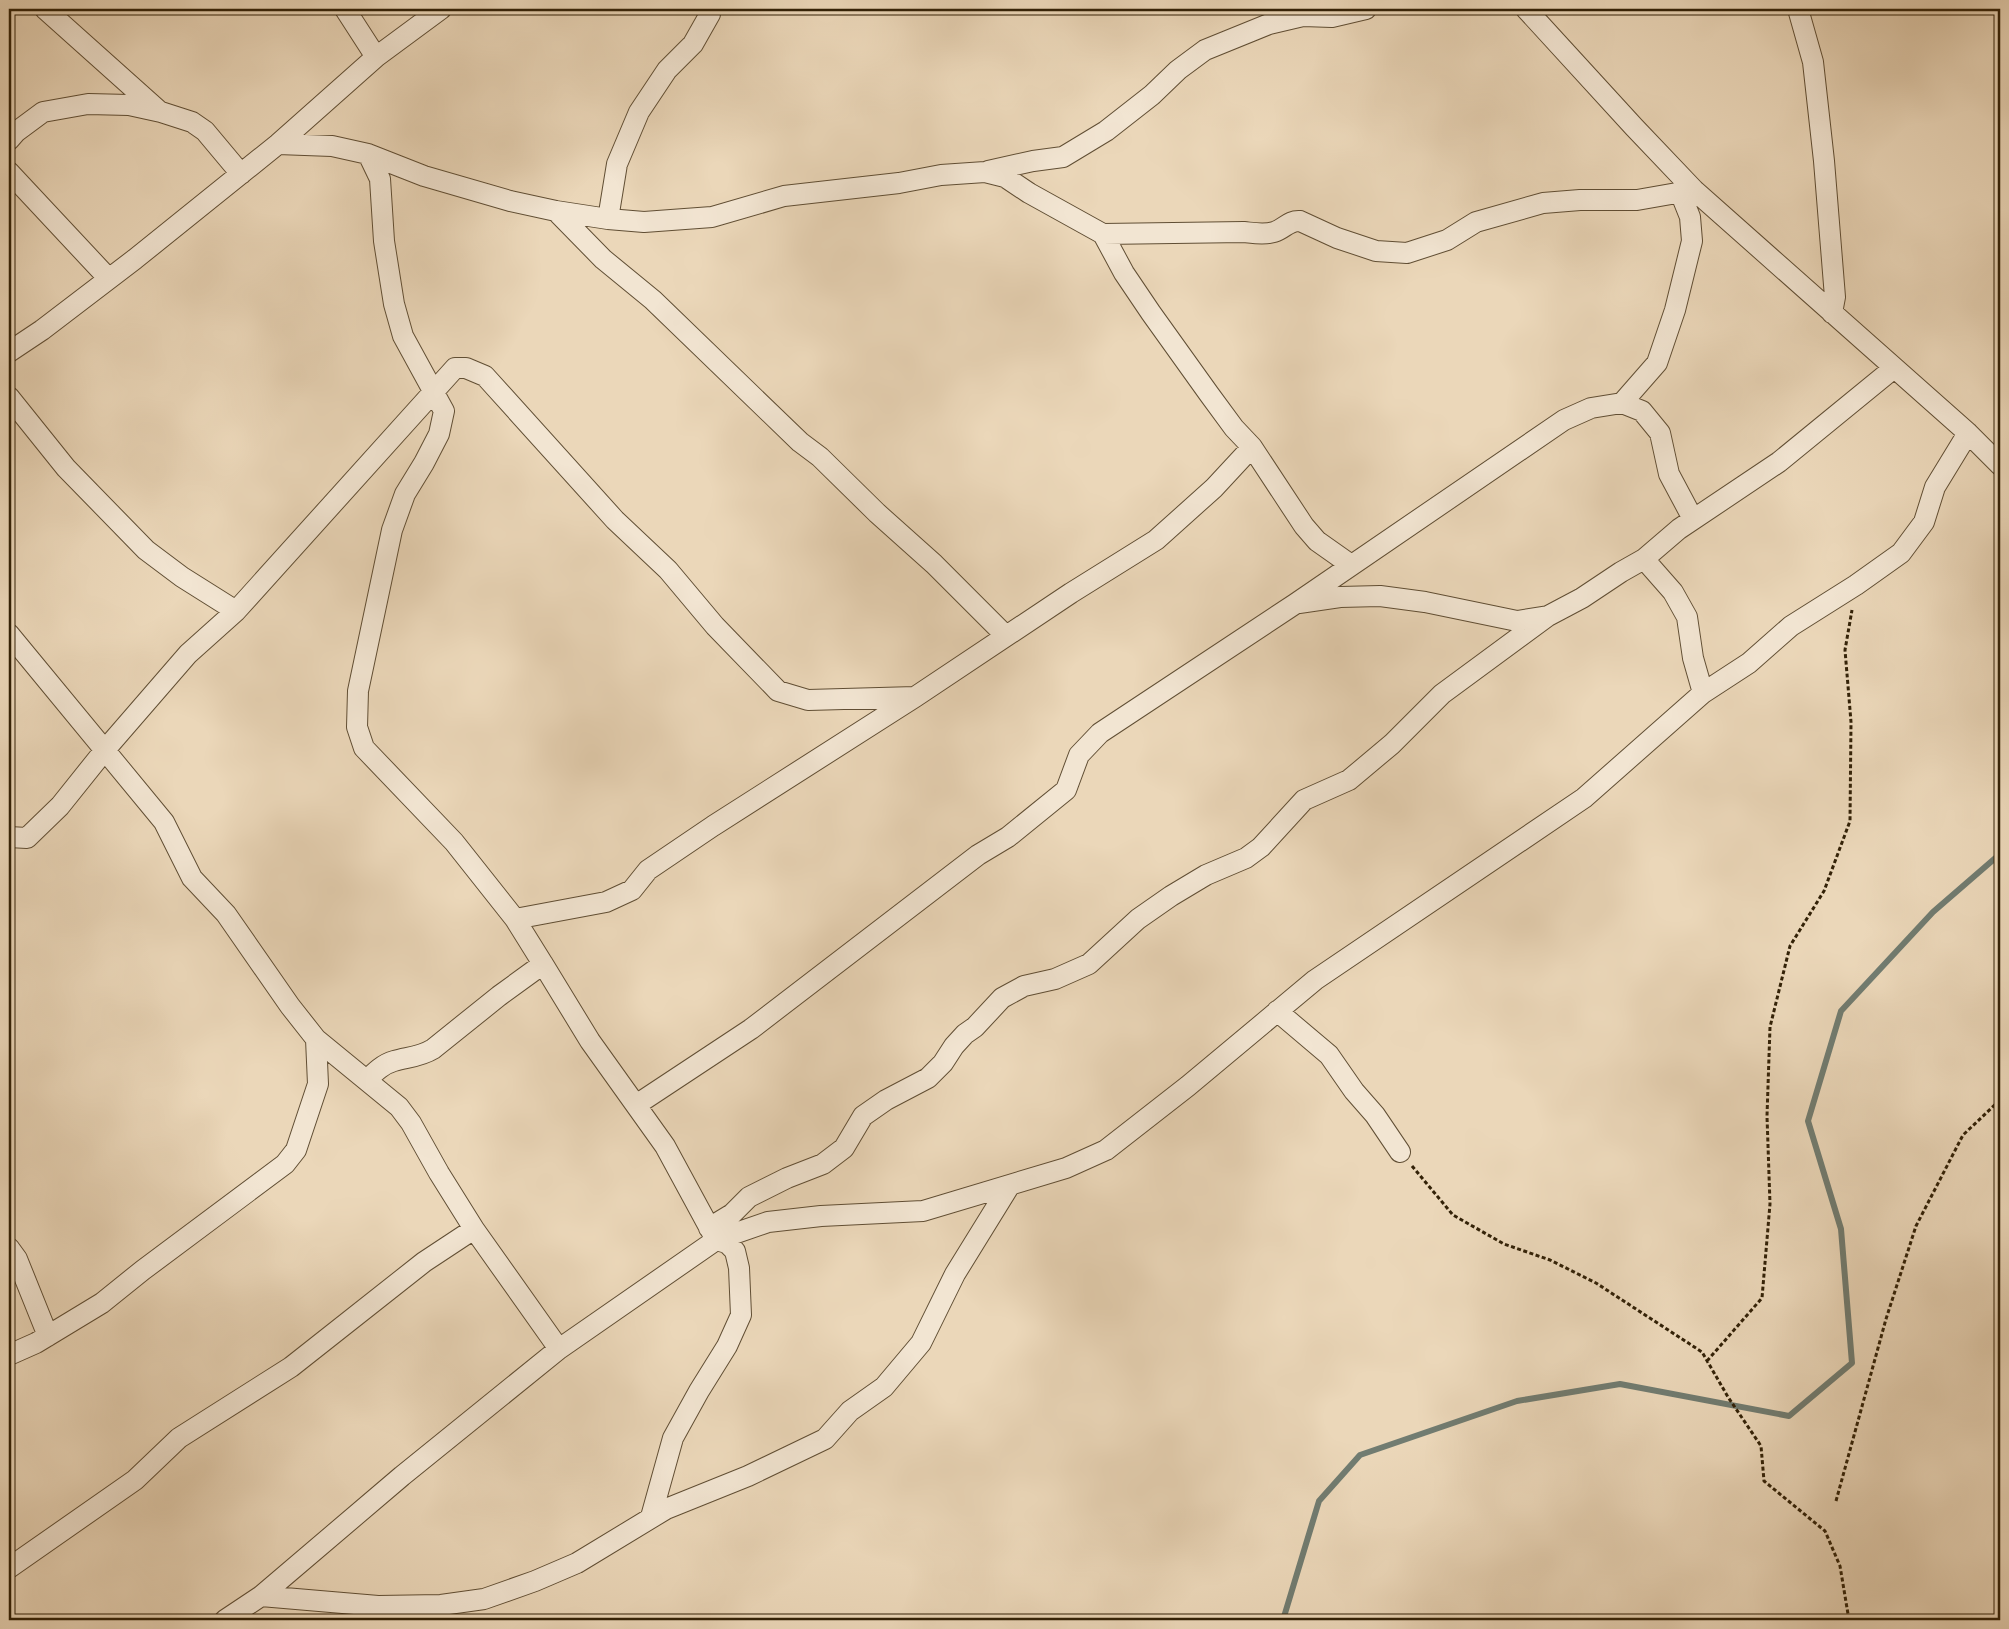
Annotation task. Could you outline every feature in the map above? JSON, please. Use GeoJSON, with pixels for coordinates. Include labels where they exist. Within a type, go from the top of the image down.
{"type":"FeatureCollection","features":[{"type":"Feature","properties":{"kind":"street"},"geometry":{"type":"LineString","coordinates":[[45,9],[161,112]]}},
{"type":"Feature","properties":{"kind":"street"},"geometry":{"type":"LineString","coordinates":[[345,9],[376,58]]}},
{"type":"Feature","properties":{"kind":"street"},"geometry":{"type":"LineString","coordinates":[[9,352],[42,330],[109,279],[278,144],[376,58],[441,9]]}},
{"type":"Feature","properties":{"kind":"street"},"geometry":{"type":"LineString","coordinates":[[608,219],[617,164],[639,112],[667,70],[693,44],[710,14],[710,9]]}},
{"type":"Feature","properties":{"kind":"street"},"geometry":{"type":"LineString","coordinates":[[278,144],[332,146],[368,154],[424,176],[510,201],[556,211],[644,222],[712,217],[784,196],[941,175],[985,172],[1033,161],[1063,157],[1106,131],[1152,95],[1178,70],[1205,50],[1269,24],[1303,16],[1332,17],[1366,9]]}},
{"type":"Feature","properties":{"kind":"street"},"geometry":{"type":"LineString","coordinates":[[1526,9],[1634,127],[1687,191],[1832,313],[1968,433],[2000,465]]}},
{"type":"Feature","properties":{"kind":"street"},"geometry":{"type":"LineString","coordinates":[[1798,9],[1813,62],[1824,161],[1835,297],[1832,313]]}},
{"type":"Feature","properties":{"kind":"street"},"geometry":{"type":"LineString","coordinates":[[9,140],[16,132],[43,112],[88,104],[129,105],[161,112],[192,122],[205,131],[241,174]]}},
{"type":"Feature","properties":{"kind":"street"},"geometry":{"type":"LineString","coordinates":[[368,154],[380,179],[384,241],[394,304],[402,336],[444,411],[439,434],[405,494],[392,530],[358,692],[357,727],[364,748],[454,842],[515,919],[590,1041],[665,1146],[712,1234],[727,1243],[735,1251],[739,1268],[741,1315],[727,1346],[673,1438],[651,1517]]}},
{"type":"Feature","properties":{"kind":"street"},"geometry":{"type":"LineString","coordinates":[[9,172],[109,279]]}},
{"type":"Feature","properties":{"kind":"street"},"geometry":{"type":"LineString","coordinates":[[985,172],[1005,177],[1029,193],[1103,234],[1244,232],[1263,234],[1273,232],[1294,220],[1337,238],[1376,251],[1407,253],[1447,240],[1476,222],[1543,203],[1580,200],[1637,200],[1687,191]]}},
{"type":"Feature","properties":{"kind":"street"},"geometry":{"type":"LineString","coordinates":[[1622,403],[1656,363],[1674,310],[1692,241],[1687,191]]}},
{"type":"Feature","properties":{"kind":"street"},"geometry":{"type":"LineString","coordinates":[[556,211],[603,259],[653,300],[800,442],[820,457],[877,513],[934,564],[1006,636]]}},
{"type":"Feature","properties":{"kind":"street"},"geometry":{"type":"LineString","coordinates":[[1103,234],[1124,273],[1151,313],[1234,428],[1252,447],[1304,526],[1317,542],[1351,565]]}},
{"type":"Feature","properties":{"kind":"street"},"geometry":{"type":"LineString","coordinates":[[9,837],[27,838],[60,806],[104,751],[188,654],[236,611],[455,368],[466,368],[485,376],[615,520],[668,570],[722,633],[778,691],[808,700],[915,697]]}},
{"type":"Feature","properties":{"kind":"street"},"geometry":{"type":"LineString","coordinates":[[225,1620],[261,1596],[402,1476],[560,1349],[712,1234],[750,1197],[787,1178],[823,1164],[844,1148],[863,1116],[886,1100],[928,1078],[943,1063],[959,1040],[975,1028],[1002,998],[1024,986],[1055,979],[1089,964],[1138,919],[1171,896],[1206,875],[1246,858],[1261,847],[1304,800],[1348,780],[1392,744],[1442,694],[1548,616],[1582,598],[1644,559],[1693,518],[1780,462],[1894,368]]}},
{"type":"Feature","properties":{"kind":"street"},"geometry":{"type":"LineString","coordinates":[[9,397],[66,468],[146,550],[182,577],[236,611]]}},
{"type":"Feature","properties":{"kind":"street"},"geometry":{"type":"LineString","coordinates":[[636,1105],[751,1029],[978,855],[1008,836],[1066,790],[1079,755],[1100,733],[1295,604],[1564,420],[1591,408],[1622,403],[1642,411],[1660,433],[1669,474],[1693,518]]}},
{"type":"Feature","properties":{"kind":"street"},"geometry":{"type":"LineString","coordinates":[[712,1234],[768,1222],[821,1216],[923,1211],[1066,1168],[1106,1150],[1188,1086],[1322,975],[1584,798],[1703,693],[1749,663],[1791,626],[1856,585],[1901,553],[1924,522],[1935,487],[1968,433]]}},
{"type":"Feature","properties":{"kind":"street"},"geometry":{"type":"LineString","coordinates":[[515,919],[606,902],[632,890],[648,870],[915,697],[1071,593],[1156,540],[1214,488],[1252,447]]}},
{"type":"Feature","properties":{"kind":"street"},"geometry":{"type":"LineString","coordinates":[[1644,559],[1673,592],[1687,617],[1694,658],[1703,693]]}},
{"type":"Feature","properties":{"kind":"street"},"geometry":{"type":"LineString","coordinates":[[1295,604],[1340,597],[1380,596],[1425,602],[1517,621],[1548,616]]}},
{"type":"Feature","properties":{"kind":"street"},"geometry":{"type":"LineString","coordinates":[[9,634],[164,822],[192,878],[226,914],[290,1006],[316,1039],[399,1107],[411,1123],[439,1174],[474,1229],[560,1349]]}},
{"type":"Feature","properties":{"kind":"street"},"geometry":{"type":"LineString","coordinates":[[367,1080],[385,1065],[394,1061],[421,1056],[433,1049],[499,996],[544,964]]}},
{"type":"Feature","properties":{"kind":"street"},"geometry":{"type":"LineString","coordinates":[[1277,1011],[1329,1055],[1354,1091],[1375,1115],[1400,1152]]}},
{"type":"Feature","properties":{"kind":"street"},"geometry":{"type":"LineString","coordinates":[[9,1355],[48,1336],[102,1303],[285,1164],[296,1150],[318,1084],[316,1039]]}},
{"type":"Feature","properties":{"kind":"street"},"geometry":{"type":"LineString","coordinates":[[261,1596],[378,1606],[441,1605],[484,1599],[535,1581],[577,1563],[666,1509],[748,1476],[825,1439],[850,1411],[884,1387],[921,1343],[955,1274],[1010,1185]]}},
{"type":"Feature","properties":{"kind":"street"},"geometry":{"type":"LineString","coordinates":[[9,1568],[135,1480],[178,1438],[291,1367],[424,1262],[474,1229]]}},
{"type":"Feature","properties":{"kind":"street"},"geometry":{"type":"LineString","coordinates":[[9,1248],[17,1259],[48,1336]]}},
{"type":"Feature","properties":{"kind":"path"},"geometry":{"type":"LineString","coordinates":[[1707,1361],[1762,1298],[1770,1204],[1767,1116],[1770,1027],[1790,946],[1824,891],[1850,821],[1851,722],[1845,650],[1856,585]]}},
{"type":"Feature","properties":{"kind":"path"},"geometry":{"type":"LineString","coordinates":[[1836,1501],[1886,1320],[1916,1226],[1963,1135],[2000,1100]]}},
{"type":"Feature","properties":{"kind":"path"},"geometry":{"type":"LineString","coordinates":[[1400,1152],[1453,1215],[1504,1244],[1550,1260],[1596,1283],[1702,1352],[1728,1397],[1761,1446],[1764,1481],[1825,1531],[1840,1566],[1849,1620]]}},
{"type":"Feature","properties":{"kind":"waterway"},"geometry":{"type":"LineString","coordinates":[[1283,1620],[1319,1501],[1360,1455],[1517,1401],[1620,1384],[1789,1416],[1852,1363],[1841,1229],[1808,1121],[1841,1011],[1933,912],[2000,854]]}}]}
